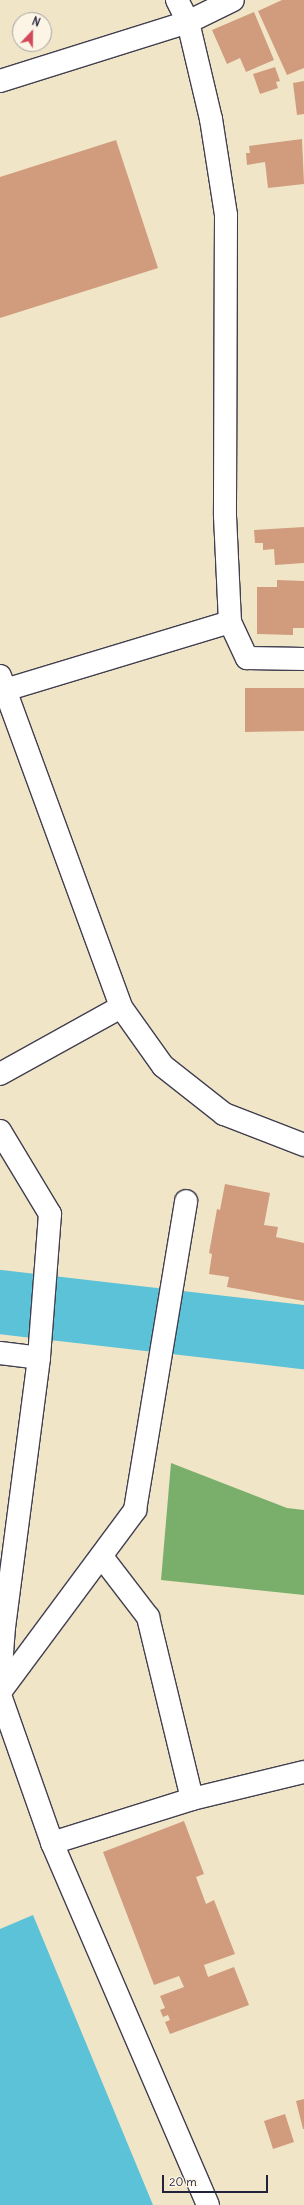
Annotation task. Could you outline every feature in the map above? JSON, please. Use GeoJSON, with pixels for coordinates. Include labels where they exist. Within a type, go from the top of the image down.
{"type":"FeatureCollection","features":[{"type":"Feature","properties":{"kind":"street"},"geometry":{"type":"LineString","coordinates":[[177,0],[188,22],[211,119],[226,215],[225,516],[230,622],[247,658],[304,659]]}},
{"type":"Feature","properties":{"kind":"street"},"geometry":{"type":"LineString","coordinates":[[0,81],[188,22],[233,0]]}},
{"type":"Feature","properties":{"kind":"street"},"geometry":{"type":"LineString","coordinates":[[230,622],[2,683],[121,1007],[162,1066],[224,1114],[304,1145]]}},
{"type":"Feature","properties":{"kind":"street"},"geometry":{"type":"LineString","coordinates":[[0,1074],[121,1007]]}},
{"type":"Feature","properties":{"kind":"street"},"geometry":{"type":"LineString","coordinates":[[0,1131],[50,1214],[39,1358],[2,1627],[0,1680]]}},
{"type":"Feature","properties":{"kind":"street"},"geometry":{"type":"LineString","coordinates":[[0,1692],[102,1557],[135,1510],[186,1201]]}},
{"type":"Feature","properties":{"kind":"street"},"geometry":{"type":"LineString","coordinates":[[0,1353],[39,1358]]}},
{"type":"Feature","properties":{"kind":"street"},"geometry":{"type":"LineString","coordinates":[[102,1557],[148,1617],[192,1799]]}},
{"type":"Feature","properties":{"kind":"street"},"geometry":{"type":"LineString","coordinates":[[0,1695],[52,1843],[208,2205]]}},
{"type":"Feature","properties":{"kind":"street"},"geometry":{"type":"LineString","coordinates":[[52,1843],[192,1799],[304,1772]]}},
{"type":"Feature","properties":{"kind":"green space"},"geometry":{"type":"Polygon","coordinates":[[[171,1463],[287,1508],[304,1510],[304,1595],[161,1580],[171,1463]]]}},
{"type":"Feature","properties":{"kind":"water"},"geometry":{"type":"Polygon","coordinates":[[[33,1915],[153,2205],[0,2205],[0,1929],[33,1915]]]}},
{"type":"Feature","properties":{"kind":"building"},"geometry":{"type":"Polygon","coordinates":[[[282,0],[304,0],[304,68],[287,75],[258,11],[282,0]]]}},
{"type":"Feature","properties":{"kind":"building"},"geometry":{"type":"Polygon","coordinates":[[[254,12],[274,60],[246,72],[240,58],[227,64],[212,30],[254,12]]]}},
{"type":"Feature","properties":{"kind":"building"},"geometry":{"type":"Polygon","coordinates":[[[275,67],[280,81],[276,82],[278,88],[260,94],[253,74],[275,67]]]}},
{"type":"Feature","properties":{"kind":"building"},"geometry":{"type":"Polygon","coordinates":[[[304,81],[304,114],[297,115],[293,83],[304,81]]]}},
{"type":"Feature","properties":{"kind":"building"},"geometry":{"type":"Polygon","coordinates":[[[302,139],[304,184],[268,188],[265,162],[247,165],[246,153],[250,153],[249,146],[302,139]]]}},
{"type":"Feature","properties":{"kind":"building"},"geometry":{"type":"Polygon","coordinates":[[[116,140],[158,268],[0,318],[0,177],[116,140]]]}},
{"type":"Feature","properties":{"kind":"building"},"geometry":{"type":"Polygon","coordinates":[[[304,527],[304,563],[275,565],[274,549],[263,550],[263,543],[255,543],[254,530],[304,527]]]}},
{"type":"Feature","properties":{"kind":"building"},"geometry":{"type":"Polygon","coordinates":[[[277,580],[304,581],[304,628],[293,628],[293,635],[257,634],[257,587],[277,587],[277,580]]]}},
{"type":"Feature","properties":{"kind":"building"},"geometry":{"type":"Polygon","coordinates":[[[245,688],[304,688],[304,731],[245,732],[245,688]]]}},
{"type":"Feature","properties":{"kind":"building"},"geometry":{"type":"Polygon","coordinates":[[[225,1184],[270,1193],[264,1225],[278,1227],[276,1237],[304,1243],[304,1301],[227,1287],[229,1277],[209,1274],[212,1254],[209,1253],[217,1209],[220,1210],[225,1184]]]}},
{"type":"Feature","properties":{"kind":"building"},"geometry":{"type":"Polygon","coordinates":[[[184,1821],[204,1874],[196,1877],[206,1904],[214,1900],[235,1954],[204,1965],[208,1977],[234,1967],[249,2005],[170,2034],[165,2022],[170,2020],[168,2015],[163,2017],[160,2010],[165,2008],[160,1996],[184,1987],[179,1976],[154,1985],[103,1852],[184,1821]]]}},
{"type":"Feature","properties":{"kind":"building"},"geometry":{"type":"Polygon","coordinates":[[[304,2099],[304,2129],[303,2129],[296,2101],[304,2099]]]}},
{"type":"Feature","properties":{"kind":"building"},"geometry":{"type":"Polygon","coordinates":[[[285,2114],[294,2142],[273,2149],[264,2121],[285,2114]]]}},
{"type":"Feature","properties":{"kind":"waterway"},"geometry":{"type":"LineString","coordinates":[[0,1302],[304,1337]]}}]}
